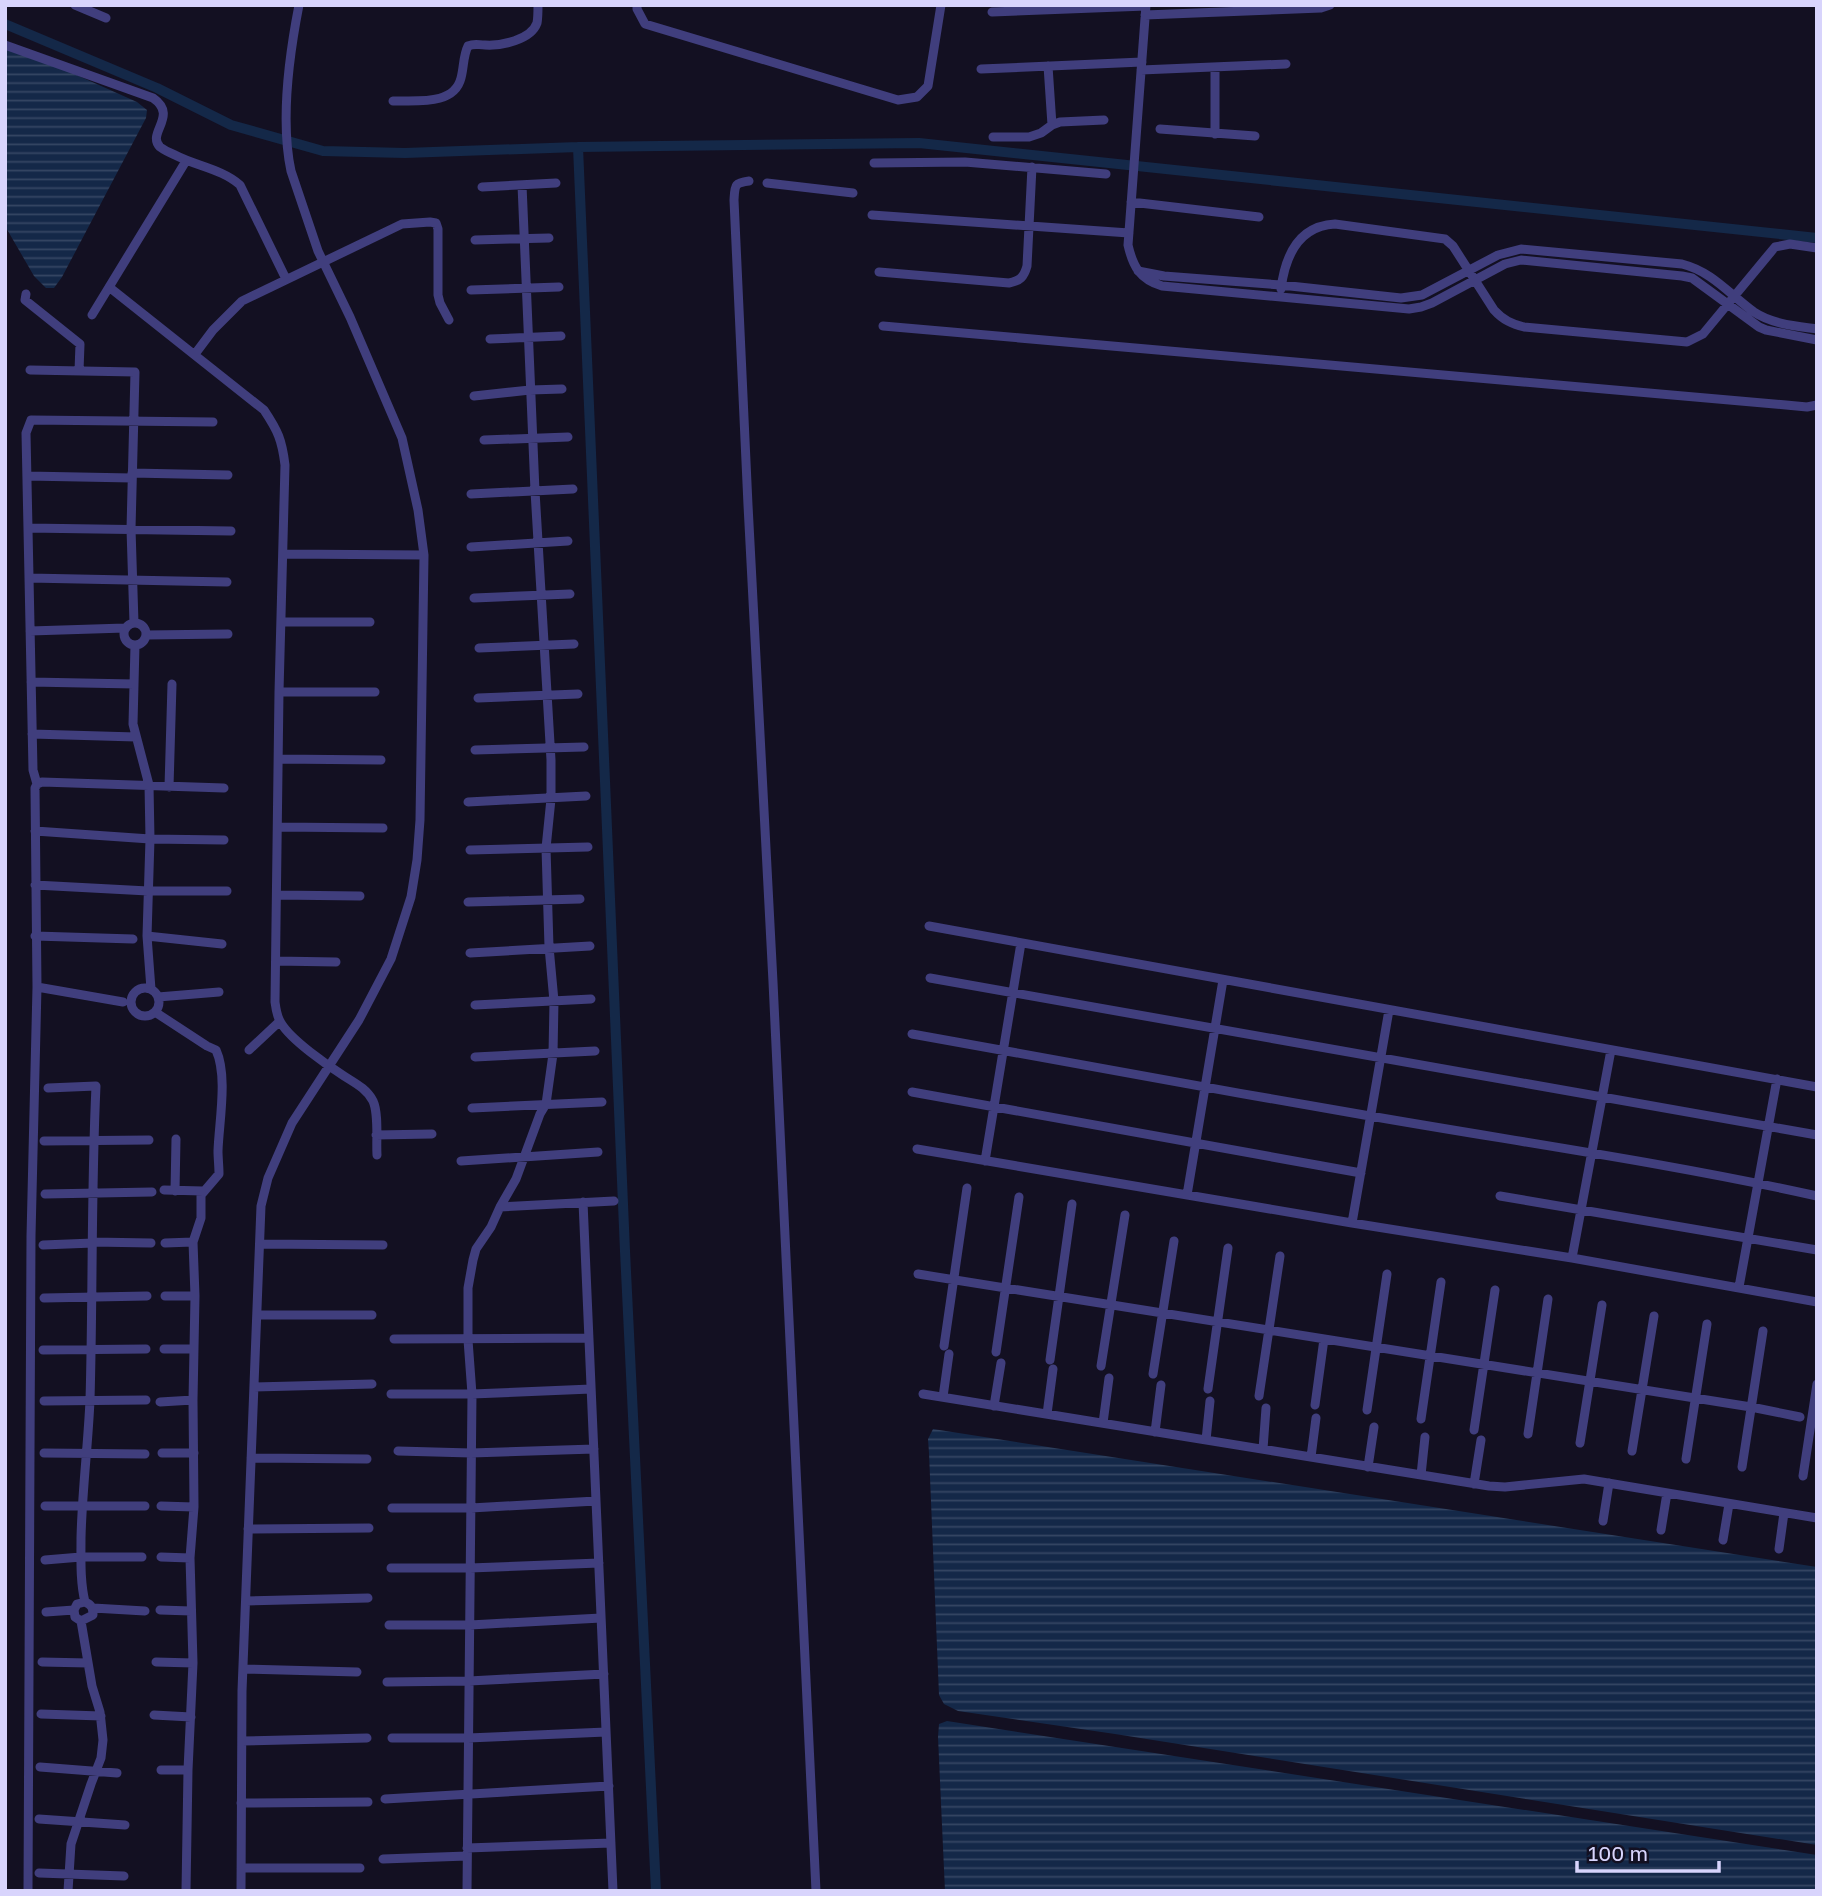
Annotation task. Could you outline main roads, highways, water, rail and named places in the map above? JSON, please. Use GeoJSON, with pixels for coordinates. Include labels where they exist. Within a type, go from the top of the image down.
{"type":"FeatureCollection","features":[{"type":"Feature","properties":{"kind":"water"},"geometry":{"type":"Polygon","coordinates":[[[5,48],[43,60],[137,102],[147,110],[146,118],[54,288],[46,288],[34,276],[5,226],[5,48]]]}},
{"type":"Feature","properties":{"kind":"water"},"geometry":{"type":"Polygon","coordinates":[[[933,1429],[1817,1567],[1817,1845],[958,1711],[944,1704],[939,1695],[928,1439],[933,1429]]]}},
{"type":"Feature","properties":{"kind":"water"},"geometry":{"type":"Polygon","coordinates":[[[947,1721],[1817,1855],[1817,1891],[945,1891],[938,1737],[939,1724],[947,1721]]]}},
{"type":"Feature","properties":{"kind":"waterway"},"geometry":{"type":"LineString","coordinates":[[5,24],[157,88],[231,125],[323,151],[405,153],[578,147],[919,143],[1817,238]]}},
{"type":"Feature","properties":{"kind":"waterway"},"geometry":{"type":"LineString","coordinates":[[578,147],[625,1251],[656,1891]]}}]}
